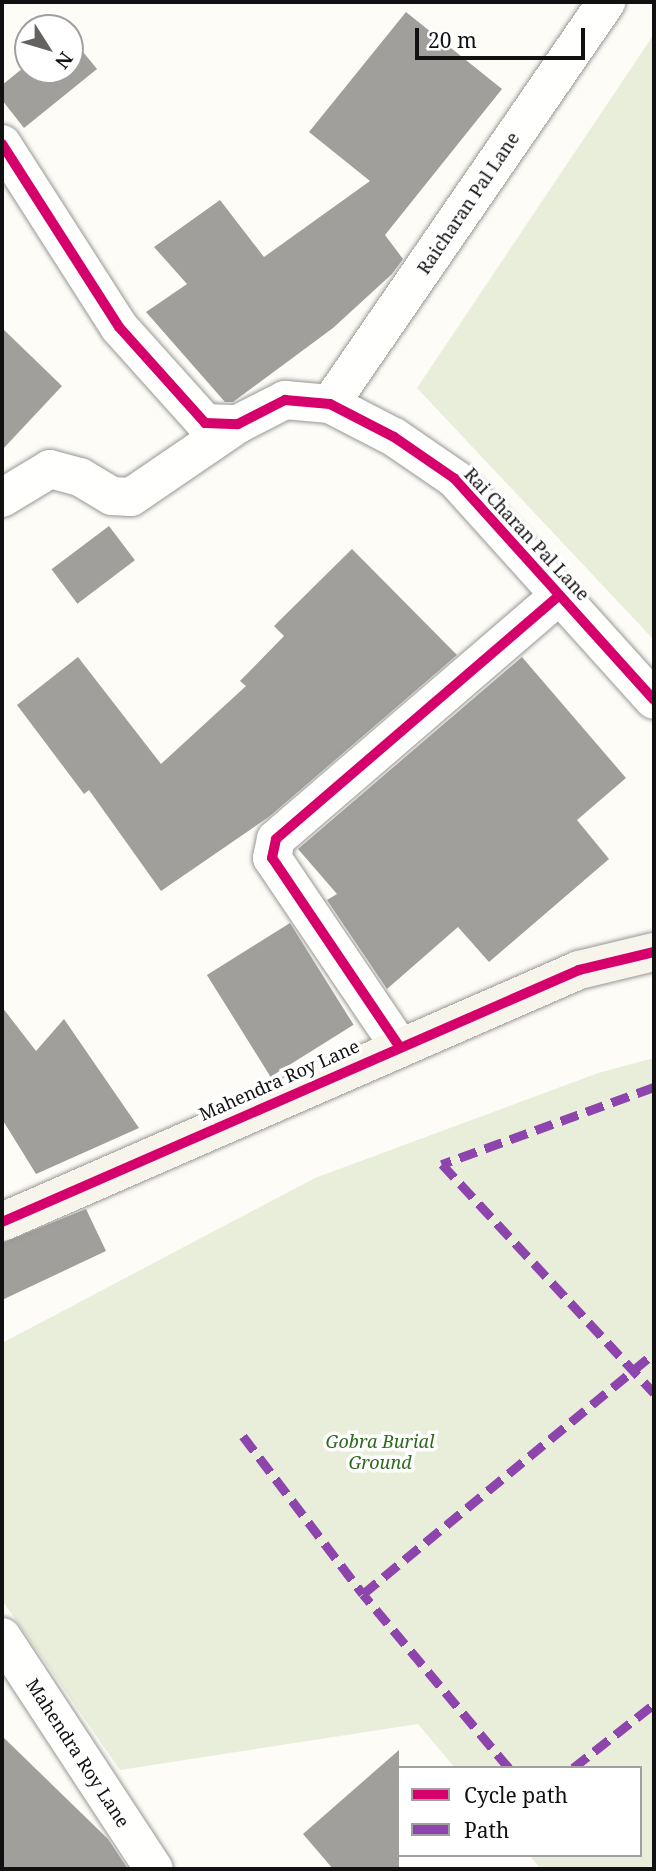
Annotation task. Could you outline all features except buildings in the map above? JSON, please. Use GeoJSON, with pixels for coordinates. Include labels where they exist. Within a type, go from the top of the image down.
{"type":"FeatureCollection","features":[{"type":"Feature","properties":{"kind":"street","name":"Raicharan Pal Lane"},"geometry":{"type":"LineString","coordinates":[[330,404],[606,2]]}},
{"type":"Feature","properties":{"kind":"street"},"geometry":{"type":"LineString","coordinates":[[2,144],[119,327],[205,423],[238,424]]}},
{"type":"Feature","properties":{"kind":"street","name":"Rai Charan Pal Lane"},"geometry":{"type":"LineString","coordinates":[[2,498],[50,469],[80,477],[112,496],[131,497],[238,424],[285,400],[330,404],[394,437],[455,479],[654,700]]}},
{"type":"Feature","properties":{"kind":"street"},"geometry":{"type":"LineString","coordinates":[[399,1046],[272,858],[276,839],[559,596]]}},
{"type":"Feature","properties":{"kind":"street","name":"Mahendra Roy Lane"},"geometry":{"type":"LineString","coordinates":[[2,1222],[399,1046],[579,970],[654,952]]}},
{"type":"Feature","properties":{"kind":"street","name":"Mahendra Roy Lane"},"geometry":{"type":"LineString","coordinates":[[2,1637],[154,1869]]}},
{"type":"Feature","properties":{"kind":"green space"},"geometry":{"type":"Polygon","coordinates":[[[654,34],[654,640],[417,388],[654,34]]]}},
{"type":"Feature","properties":{"kind":"green space","name":"Gobra Burial Ground"},"geometry":{"type":"Polygon","coordinates":[[[654,1058],[654,1869],[541,1869],[531,1857],[642,1857],[642,1766],[453,1766],[418,1724],[120,1770],[2,1600],[2,1343],[315,1178],[598,1073],[654,1058]]]}},
{"type":"Feature","properties":{"kind":"marked path"},"geometry":{"type":"LineString","coordinates":[[654,1087],[442,1164],[654,1393]]}},
{"type":"Feature","properties":{"kind":"marked path"},"geometry":{"type":"LineString","coordinates":[[507,1766],[363,1594],[654,1353]]}},
{"type":"Feature","properties":{"kind":"marked path"},"geometry":{"type":"LineString","coordinates":[[243,1436],[363,1594]]}},
{"type":"Feature","properties":{"kind":"marked path"},"geometry":{"type":"LineString","coordinates":[[576,1766],[654,1704]]}},
{"type":"Feature","properties":{"kind":"cycle path"},"geometry":{"type":"LineString","coordinates":[[2,144],[119,327],[205,423],[238,424],[285,400],[330,404],[394,437],[455,479],[654,700]]}},
{"type":"Feature","properties":{"kind":"cycle path"},"geometry":{"type":"LineString","coordinates":[[399,1046],[272,858],[276,839],[559,596]]}},
{"type":"Feature","properties":{"kind":"cycle path"},"geometry":{"type":"LineString","coordinates":[[2,1222],[579,970],[654,952]]}}]}
